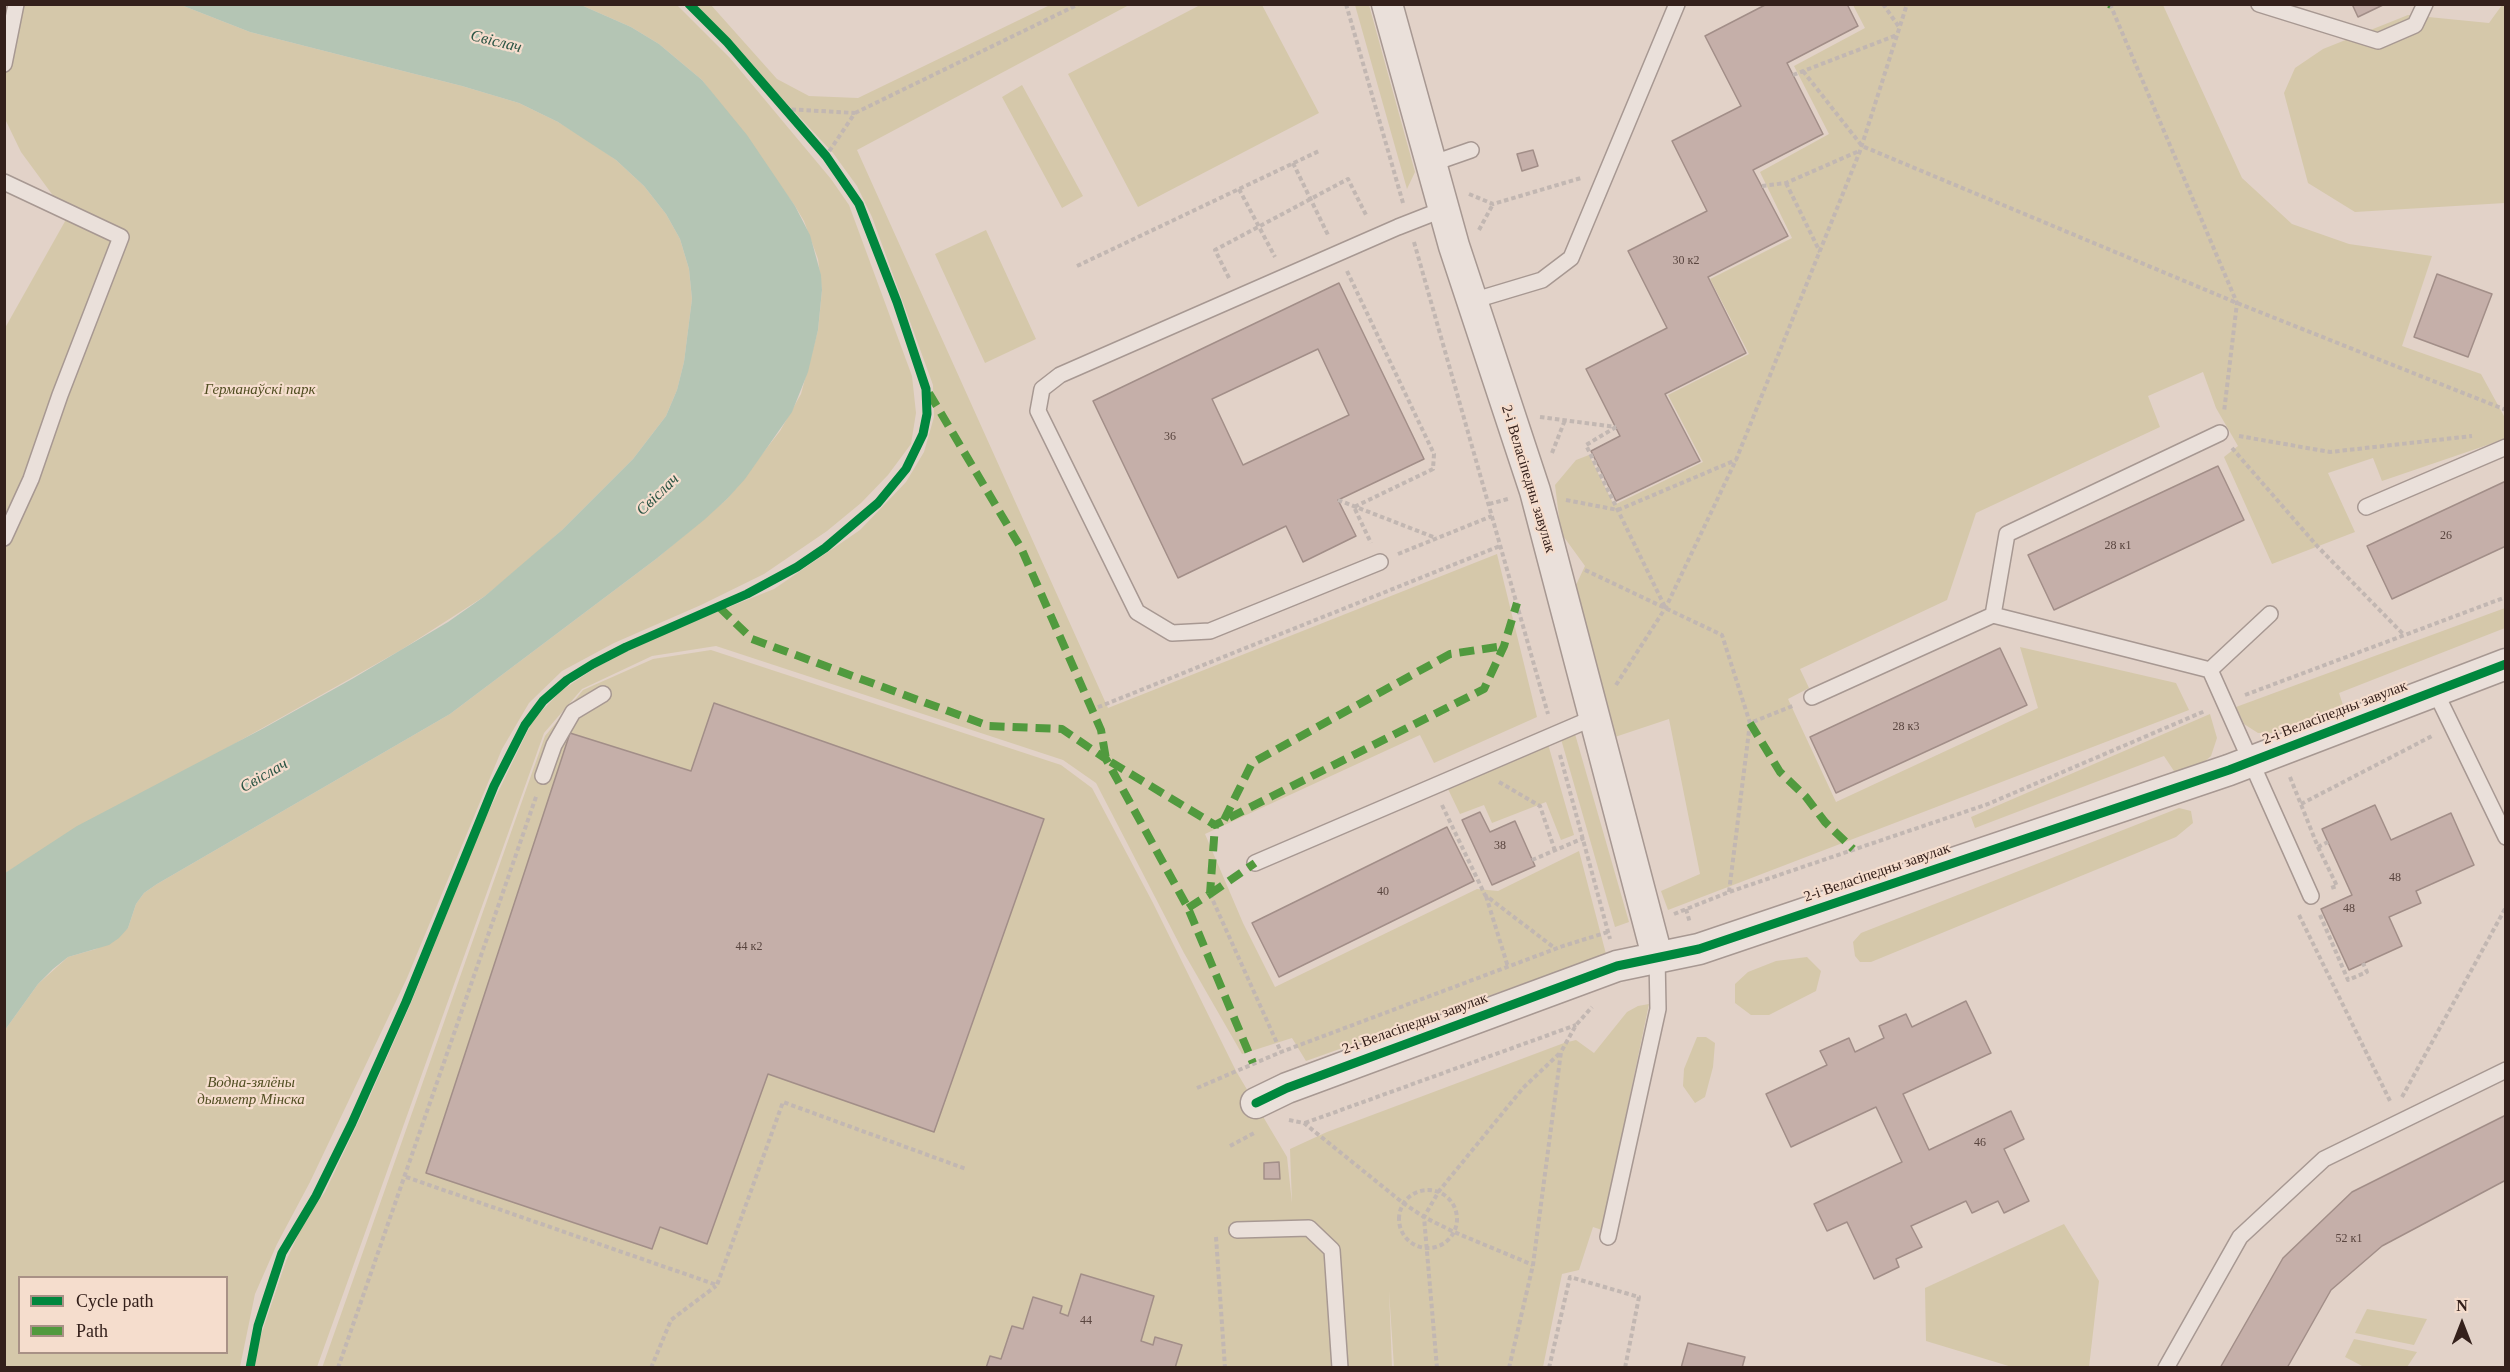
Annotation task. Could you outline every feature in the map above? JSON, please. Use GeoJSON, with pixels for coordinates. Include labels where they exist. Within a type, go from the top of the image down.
{"type":"FeatureCollection","features":[{"type":"Feature","properties":{"kind":"street","name":"2-і Веласіпедны завулак"},"geometry":{"type":"LineString","coordinates":[[1387,4],[1431,164],[1452,200],[1472,301],[1535,491],[1657,956]]}},
{"type":"Feature","properties":{"kind":"street","name":"2-і Веласіпедны завулак"},"geometry":{"type":"LineString","coordinates":[[1258,1116],[1287,1088],[1617,966],[1657,956],[1699,950],[2252,762],[2505,664]]}},
{"type":"Feature","properties":{"kind":"lane"},"geometry":{"type":"LineString","coordinates":[[4,64],[16,4]]}},
{"type":"Feature","properties":{"kind":"lane"},"geometry":{"type":"LineString","coordinates":[[1472,301],[1542,280],[1571,258],[1677,4]]}},
{"type":"Feature","properties":{"kind":"lane"},"geometry":{"type":"LineString","coordinates":[[2259,4],[2378,41],[2415,25],[2425,4]]}},
{"type":"Feature","properties":{"kind":"lane"},"geometry":{"type":"LineString","coordinates":[[1431,164],[1471,150]]}},
{"type":"Feature","properties":{"kind":"lane"},"geometry":{"type":"LineString","coordinates":[[4,182],[121,237],[60,395],[31,479],[4,538]]}},
{"type":"Feature","properties":{"kind":"lane"},"geometry":{"type":"LineString","coordinates":[[1380,562],[1210,631],[1172,633],[1137,612],[1038,411],[1042,389],[1060,375],[1377,236],[1452,200]]}},
{"type":"Feature","properties":{"kind":"lane"},"geometry":{"type":"LineString","coordinates":[[1993,615],[2007,534],[2220,433]]}},
{"type":"Feature","properties":{"kind":"lane"},"geometry":{"type":"LineString","coordinates":[[2366,507],[2505,447]]}},
{"type":"Feature","properties":{"kind":"lane"},"geometry":{"type":"LineString","coordinates":[[2210,670],[2270,614]]}},
{"type":"Feature","properties":{"kind":"lane"},"geometry":{"type":"LineString","coordinates":[[1808,699],[1993,615],[2210,670]]}},
{"type":"Feature","properties":{"kind":"lane"},"geometry":{"type":"LineString","coordinates":[[2210,670],[2311,896]]}},
{"type":"Feature","properties":{"kind":"lane"},"geometry":{"type":"LineString","coordinates":[[2435,691],[2505,837]]}},
{"type":"Feature","properties":{"kind":"lane"},"geometry":{"type":"LineString","coordinates":[[543,777],[554,745],[573,712],[603,694]]}},
{"type":"Feature","properties":{"kind":"lane"},"geometry":{"type":"LineString","coordinates":[[1255,863],[1593,718]]}},
{"type":"Feature","properties":{"kind":"lane"},"geometry":{"type":"LineString","coordinates":[[1608,1236],[1658,1009],[1657,956]]}},
{"type":"Feature","properties":{"kind":"lane"},"geometry":{"type":"LineString","coordinates":[[2166,1368],[2240,1238],[2324,1159],[2505,1070]]}},
{"type":"Feature","properties":{"kind":"lane"},"geometry":{"type":"LineString","coordinates":[[1237,1230],[1309,1228],[1332,1250],[1340,1368]]}},
{"type":"Feature","properties":{"kind":"path"},"geometry":{"type":"LineString","coordinates":[[784,109],[855,113],[1079,4]]}},
{"type":"Feature","properties":{"kind":"path"},"geometry":{"type":"LineString","coordinates":[[1346,4],[1584,838],[1612,944]]}},
{"type":"Feature","properties":{"kind":"path"},"geometry":{"type":"LineString","coordinates":[[1883,4],[1900,28]]}},
{"type":"Feature","properties":{"kind":"path"},"geometry":{"type":"LineString","coordinates":[[1593,718],[1666,607],[1736,460],[1861,149],[1907,4]]}},
{"type":"Feature","properties":{"kind":"path"},"geometry":{"type":"LineString","coordinates":[[2110,4],[2237,303],[2226,401]]}},
{"type":"Feature","properties":{"kind":"path"},"geometry":{"type":"LineString","coordinates":[[1793,75],[1898,34]]}},
{"type":"Feature","properties":{"kind":"path"},"geometry":{"type":"LineString","coordinates":[[1803,71],[1861,149],[2505,410]]}},
{"type":"Feature","properties":{"kind":"path"},"geometry":{"type":"LineString","coordinates":[[776,100],[791,117]]}},
{"type":"Feature","properties":{"kind":"path"},"geometry":{"type":"LineString","coordinates":[[826,156],[855,113]]}},
{"type":"Feature","properties":{"kind":"path"},"geometry":{"type":"LineString","coordinates":[[819,148],[833,165]]}},
{"type":"Feature","properties":{"kind":"path"},"geometry":{"type":"LineString","coordinates":[[1762,186],[1786,183],[1861,149]]}},
{"type":"Feature","properties":{"kind":"path"},"geometry":{"type":"LineString","coordinates":[[1077,266],[1319,151]]}},
{"type":"Feature","properties":{"kind":"path"},"geometry":{"type":"LineString","coordinates":[[1293,163],[1434,454],[1433,469],[1354,507]]}},
{"type":"Feature","properties":{"kind":"path"},"geometry":{"type":"LineString","coordinates":[[1452,200],[1493,204],[1608,170]]}},
{"type":"Feature","properties":{"kind":"path"},"geometry":{"type":"LineString","coordinates":[[1238,297],[1215,250],[1348,179],[1377,236]]}},
{"type":"Feature","properties":{"kind":"path"},"geometry":{"type":"LineString","coordinates":[[1786,183],[1820,252]]}},
{"type":"Feature","properties":{"kind":"path"},"geometry":{"type":"LineString","coordinates":[[1239,189],[1260,226],[1284,277]]}},
{"type":"Feature","properties":{"kind":"path"},"geometry":{"type":"LineString","coordinates":[[1478,231],[1493,204]]}},
{"type":"Feature","properties":{"kind":"path"},"geometry":{"type":"LineString","coordinates":[[1534,416],[1616,427],[1586,445],[1666,607]]}},
{"type":"Feature","properties":{"kind":"path"},"geometry":{"type":"LineString","coordinates":[[2220,433],[2330,452],[2482,435]]}},
{"type":"Feature","properties":{"kind":"path"},"geometry":{"type":"LineString","coordinates":[[2220,433],[2318,547],[2404,635]]}},
{"type":"Feature","properties":{"kind":"path"},"geometry":{"type":"LineString","coordinates":[[1559,498],[1618,510],[1736,460]]}},
{"type":"Feature","properties":{"kind":"path"},"geometry":{"type":"LineString","coordinates":[[1338,500],[1437,538]]}},
{"type":"Feature","properties":{"kind":"path"},"geometry":{"type":"LineString","coordinates":[[1354,507],[1380,562],[1492,516]]}},
{"type":"Feature","properties":{"kind":"path"},"geometry":{"type":"LineString","coordinates":[[1091,710],[1500,546]]}},
{"type":"Feature","properties":{"kind":"path"},"geometry":{"type":"LineString","coordinates":[[1577,566],[1722,635],[1750,723],[1729,892]]}},
{"type":"Feature","properties":{"kind":"path"},"geometry":{"type":"LineString","coordinates":[[1669,915],[1729,892],[1988,804],[2225,703],[2505,597]]}},
{"type":"Feature","properties":{"kind":"path"},"geometry":{"type":"LineString","coordinates":[[1750,723],[1808,699]]}},
{"type":"Feature","properties":{"kind":"path"},"geometry":{"type":"LineString","coordinates":[[2301,804],[2452,725]]}},
{"type":"Feature","properties":{"kind":"path"},"geometry":{"type":"LineString","coordinates":[[1476,768],[1540,806],[1555,851]]}},
{"type":"Feature","properties":{"kind":"path"},"geometry":{"type":"LineString","coordinates":[[338,1368],[543,777]]}},
{"type":"Feature","properties":{"kind":"path"},"geometry":{"type":"LineString","coordinates":[[2290,778],[2318,847],[2337,886],[2331,889],[2326,878]]}},
{"type":"Feature","properties":{"kind":"path"},"geometry":{"type":"LineString","coordinates":[[1433,786],[1485,895],[1508,967]]}},
{"type":"Feature","properties":{"kind":"path"},"geometry":{"type":"LineString","coordinates":[[1532,860],[1584,838]]}},
{"type":"Feature","properties":{"kind":"path"},"geometry":{"type":"LineString","coordinates":[[2318,847],[2328,842]]}},
{"type":"Feature","properties":{"kind":"path"},"geometry":{"type":"LineString","coordinates":[[1210,894],[1281,1052]]}},
{"type":"Feature","properties":{"kind":"path"},"geometry":{"type":"LineString","coordinates":[[1485,895],[1556,948]]}},
{"type":"Feature","properties":{"kind":"path"},"geometry":{"type":"LineString","coordinates":[[2400,1101],[2505,907]]}},
{"type":"Feature","properties":{"kind":"path"},"geometry":{"type":"LineString","coordinates":[[2296,909],[2385,1090]]}},
{"type":"Feature","properties":{"kind":"path"},"geometry":{"type":"LineString","coordinates":[[1197,1088],[1281,1052],[1556,948],[1608,932]]}},
{"type":"Feature","properties":{"kind":"path"},"geometry":{"type":"LineString","coordinates":[[1509,1368],[1533,1264],[1562,1052],[1576,1025],[1594,1004]]}},
{"type":"Feature","properties":{"kind":"path"},"geometry":{"type":"LineString","coordinates":[[1533,1264],[1454,1232],[1424,1217],[1403,1203],[1304,1123],[1576,1025]]}},
{"type":"Feature","properties":{"kind":"path"},"geometry":{"type":"LineString","coordinates":[[1437,1368],[1424,1217],[1439,1191],[1523,1088],[1562,1052]]}},
{"type":"Feature","properties":{"kind":"path"},"geometry":{"type":"LineString","coordinates":[[651,1368],[671,1320],[717,1285],[783,1102],[966,1169]]}},
{"type":"Feature","properties":{"kind":"path"},"geometry":{"type":"LineString","coordinates":[[1230,1146],[1258,1116]]}},
{"type":"Feature","properties":{"kind":"path"},"geometry":{"type":"LineString","coordinates":[[406,1177],[717,1285]]}},
{"type":"Feature","properties":{"kind":"path"},"geometry":{"type":"LineString","coordinates":[[1426,1189],[1439,1191],[1452,1202],[1457,1216],[1454,1232],[1443,1244],[1427,1248],[1413,1244],[1401,1233],[1398,1218],[1403,1203],[1412,1193],[1426,1189]]}},
{"type":"Feature","properties":{"kind":"path"},"geometry":{"type":"LineString","coordinates":[[1216,1246],[1225,1368]]}},
{"type":"Feature","properties":{"kind":"path"},"geometry":{"type":"LineString","coordinates":[[1549,1368],[1570,1277],[1639,1297],[1625,1368]]}},
{"type":"Feature","properties":{"kind":"green space"},"geometry":{"type":"Polygon","coordinates":[[[1202,4],[1262,5],[1319,113],[1138,207],[1068,74],[1202,4]]]}},
{"type":"Feature","properties":{"kind":"green space","name":"Германаўскі парк"},"geometry":{"type":"Polygon","coordinates":[[[16,5],[181,5],[250,32],[462,86],[519,103],[586,139],[616,160],[644,186],[666,214],[680,239],[689,269],[692,299],[684,362],[677,390],[666,416],[633,459],[562,530],[523,565],[485,596],[401,650],[5,873],[5,328],[68,216],[21,152],[6,121],[5,64],[16,5]]]}},
{"type":"Feature","properties":{"kind":"green space","name":"Водна-зялёны дыяметр Мінска"},"geometry":{"type":"Polygon","coordinates":[[[581,5],[677,5],[730,58],[831,179],[849,205],[912,376],[916,413],[911,444],[888,475],[861,503],[827,531],[764,574],[701,605],[614,643],[562,671],[529,703],[502,749],[407,978],[310,1182],[277,1244],[255,1294],[240,1367],[5,1368],[5,1030],[38,984],[68,957],[96,949],[128,928],[136,904],[144,893],[157,884],[450,714],[656,559],[727,499],[780,431],[801,394],[818,330],[822,290],[818,259],[804,221],[702,80],[659,44],[631,27],[581,5]]]}},
{"type":"Feature","properties":{"kind":"green space"},"geometry":{"type":"Polygon","coordinates":[[[695,5],[711,5],[777,79],[809,96],[858,98],[1050,5],[1129,5],[857,150],[1108,708],[1497,554],[1537,717],[1434,763],[1420,735],[1205,834],[1243,923],[1275,987],[1477,889],[1498,891],[1579,851],[1606,954],[1306,1061],[1292,1038],[1242,1054],[1184,953],[1096,783],[1063,760],[716,646],[652,656],[582,689],[544,733],[317,1367],[255,1367],[259,1341],[286,1261],[305,1220],[325,1192],[363,1112],[411,1003],[483,823],[533,720],[561,691],[595,668],[652,638],[774,589],[860,530],[906,482],[924,452],[934,417],[933,385],[872,217],[857,186],[833,153],[695,5]]]}},
{"type":"Feature","properties":{"kind":"green space"},"geometry":{"type":"Polygon","coordinates":[[[1355,5],[1369,5],[1415,172],[1407,189],[1355,5]]]}},
{"type":"Feature","properties":{"kind":"green space"},"geometry":{"type":"Polygon","coordinates":[[[1853,5],[2163,5],[2242,178],[2292,224],[2349,244],[2432,256],[2402,346],[2481,374],[2505,418],[2505,439],[2382,481],[2373,458],[2328,473],[2355,532],[2272,564],[2224,457],[2238,446],[2216,408],[2203,372],[2148,396],[2160,427],[1976,513],[1947,600],[1800,669],[1809,688],[1788,699],[1836,802],[2038,708],[2020,647],[2176,683],[2189,710],[1668,910],[1661,891],[1700,874],[1669,719],[1612,738],[1575,587],[1585,566],[1561,533],[1555,485],[1576,460],[1589,455],[1614,505],[1703,462],[1668,395],[1749,354],[1710,279],[1792,238],[1760,172],[1829,134],[1794,66],[1865,28],[1853,5]]]}},
{"type":"Feature","properties":{"kind":"green space"},"geometry":{"type":"Polygon","coordinates":[[[2502,5],[2505,5],[2505,203],[2355,212],[2308,183],[2284,93],[2295,68],[2323,49],[2408,15],[2489,23],[2502,5]]]}},
{"type":"Feature","properties":{"kind":"green space"},"geometry":{"type":"Polygon","coordinates":[[[1022,85],[1083,196],[1062,208],[1002,97],[1022,85]]]}},
{"type":"Feature","properties":{"kind":"green space"},"geometry":{"type":"Polygon","coordinates":[[[986,230],[1036,339],[985,363],[935,254],[986,230]]]}},
{"type":"Feature","properties":{"kind":"green space"},"geometry":{"type":"Polygon","coordinates":[[[2505,608],[2505,628],[2339,693],[2343,705],[2273,733],[2258,733],[2244,724],[2236,707],[2505,608]]]}},
{"type":"Feature","properties":{"kind":"green space"},"geometry":{"type":"Polygon","coordinates":[[[711,650],[1061,765],[1092,788],[1153,903],[1236,1071],[1287,1157],[1292,1203],[1290,1149],[1327,1132],[1564,1043],[1576,1040],[1594,1053],[1627,1012],[1638,1006],[1649,1004],[1602,1230],[1593,1227],[1579,1270],[1562,1274],[1543,1367],[1394,1367],[1389,1291],[1392,1367],[322,1368],[545,736],[583,690],[653,659],[711,650]]]}},
{"type":"Feature","properties":{"kind":"green space"},"geometry":{"type":"Polygon","coordinates":[[[2210,714],[2217,738],[2211,756],[2196,769],[2174,771],[2164,756],[1975,828],[1971,817],[2210,714]]]}},
{"type":"Feature","properties":{"kind":"green space"},"geometry":{"type":"Polygon","coordinates":[[[1575,734],[1629,922],[1615,927],[1561,739],[1575,734]]]}},
{"type":"Feature","properties":{"kind":"green space"},"geometry":{"type":"Polygon","coordinates":[[[1548,744],[1574,835],[1561,840],[1546,802],[1492,823],[1484,805],[1460,814],[1448,789],[1548,744]]]}},
{"type":"Feature","properties":{"kind":"green space"},"geometry":{"type":"Polygon","coordinates":[[[2179,808],[2191,811],[2193,823],[2176,837],[1871,962],[1860,962],[1855,956],[1853,942],[1861,933],[2179,808]]]}},
{"type":"Feature","properties":{"kind":"green space"},"geometry":{"type":"Polygon","coordinates":[[[1807,957],[1821,971],[1816,991],[1769,1015],[1751,1015],[1735,1003],[1735,984],[1748,972],[1776,961],[1807,957]]]}},
{"type":"Feature","properties":{"kind":"green space"},"geometry":{"type":"Polygon","coordinates":[[[1697,1037],[1706,1037],[1715,1043],[1713,1067],[1705,1097],[1695,1103],[1683,1086],[1684,1069],[1697,1037]]]}},
{"type":"Feature","properties":{"kind":"green space"},"geometry":{"type":"Polygon","coordinates":[[[2064,1224],[2099,1281],[2089,1367],[2012,1367],[1926,1341],[1925,1288],[2064,1224]]]}},
{"type":"Feature","properties":{"kind":"green space"},"geometry":{"type":"Polygon","coordinates":[[[2367,1309],[2427,1319],[2414,1345],[2355,1333],[2367,1309]]]}},
{"type":"Feature","properties":{"kind":"green space"},"geometry":{"type":"Polygon","coordinates":[[[2354,1339],[2417,1352],[2407,1367],[2364,1367],[2345,1357],[2354,1339]]]}},
{"type":"Feature","properties":{"kind":"water","name":"Свіслач"},"geometry":{"type":"Polygon","coordinates":[[[181,5],[581,5],[631,27],[659,44],[702,80],[747,135],[795,206],[810,235],[821,275],[822,290],[818,330],[808,372],[792,412],[745,479],[704,520],[656,559],[450,714],[144,893],[136,904],[128,928],[119,938],[109,945],[68,957],[53,969],[38,984],[5,1030],[5,873],[77,826],[352,679],[448,622],[485,596],[562,530],[633,459],[666,416],[677,390],[684,362],[692,299],[689,269],[680,239],[666,214],[644,186],[616,160],[558,122],[519,103],[462,86],[250,32],[181,5]]]}},
{"type":"Feature","properties":{"kind":"building"},"geometry":{"type":"Polygon","coordinates":[[[1767,4],[1847,4],[1858,26],[1787,63],[1823,134],[1753,170],[1788,236],[1708,277],[1746,353],[1665,394],[1700,461],[1616,501],[1591,451],[1620,436],[1586,369],[1667,328],[1628,251],[1707,211],[1672,141],[1741,106],[1705,36],[1767,4]]]}},
{"type":"Feature","properties":{"kind":"building"},"geometry":{"type":"Polygon","coordinates":[[[2352,4],[2385,4],[2358,17],[2352,4]]]}},
{"type":"Feature","properties":{"kind":"building"},"geometry":{"type":"Polygon","coordinates":[[[1533,150],[1538,166],[1522,171],[1517,154],[1533,150]]]}},
{"type":"Feature","properties":{"kind":"building"},"geometry":{"type":"Polygon","coordinates":[[[2437,274],[2492,294],[2468,357],[2414,337],[2437,274]]]}},
{"type":"Feature","properties":{"kind":"building"},"geometry":{"type":"Polygon","coordinates":[[[1339,283],[1424,459],[1338,500],[1356,536],[1303,562],[1286,526],[1178,578],[1093,401],[1339,283]],[[1318,349],[1212,399],[1243,465],[1349,415],[1318,349]]]}},
{"type":"Feature","properties":{"kind":"building"},"geometry":{"type":"Polygon","coordinates":[[[2218,466],[2244,520],[2054,610],[2028,555],[2218,466]]]}},
{"type":"Feature","properties":{"kind":"building"},"geometry":{"type":"Polygon","coordinates":[[[2506,481],[2506,546],[2392,599],[2367,546],[2506,481]]]}},
{"type":"Feature","properties":{"kind":"building"},"geometry":{"type":"Polygon","coordinates":[[[2000,648],[2027,705],[1836,793],[1810,737],[2000,648]]]}},
{"type":"Feature","properties":{"kind":"building"},"geometry":{"type":"Polygon","coordinates":[[[714,703],[1044,819],[934,1132],[768,1074],[707,1244],[660,1227],[652,1249],[426,1173],[570,733],[691,771],[714,703]]]}},
{"type":"Feature","properties":{"kind":"building"},"geometry":{"type":"Polygon","coordinates":[[[2375,805],[2391,840],[2451,813],[2474,865],[2416,891],[2421,903],[2389,917],[2402,946],[2349,970],[2321,909],[2352,895],[2322,829],[2375,805]]]}},
{"type":"Feature","properties":{"kind":"building"},"geometry":{"type":"Polygon","coordinates":[[[1480,812],[1490,832],[1515,821],[1535,866],[1492,885],[1462,820],[1480,812]]]}},
{"type":"Feature","properties":{"kind":"building"},"geometry":{"type":"Polygon","coordinates":[[[1447,827],[1474,881],[1279,977],[1252,923],[1447,827]]]}},
{"type":"Feature","properties":{"kind":"building"},"geometry":{"type":"Polygon","coordinates":[[[1966,1001],[1991,1053],[1903,1094],[1929,1150],[2011,1111],[2024,1139],[2004,1149],[2029,1201],[2004,1213],[1998,1201],[1972,1213],[1966,1201],[1911,1226],[1922,1247],[1896,1259],[1899,1267],[1874,1279],[1847,1222],[1827,1231],[1814,1204],[1902,1162],[1876,1107],[1791,1147],[1766,1094],[1827,1065],[1820,1051],[1849,1038],[1855,1052],[1884,1038],[1879,1026],[1906,1014],[1912,1027],[1966,1001]]]}},
{"type":"Feature","properties":{"kind":"building"},"geometry":{"type":"Polygon","coordinates":[[[2506,1115],[2506,1180],[2382,1246],[2331,1290],[2287,1368],[2220,1368],[2283,1258],[2352,1192],[2506,1115]]]}},
{"type":"Feature","properties":{"kind":"building"},"geometry":{"type":"Polygon","coordinates":[[[1279,1162],[1280,1179],[1264,1179],[1264,1163],[1279,1162]]]}},
{"type":"Feature","properties":{"kind":"building"},"geometry":{"type":"Polygon","coordinates":[[[1081,1274],[1154,1296],[1141,1341],[1153,1345],[1155,1337],[1182,1345],[1175,1368],[986,1368],[990,1356],[1001,1359],[1012,1326],[1023,1329],[1033,1297],[1062,1306],[1060,1313],[1068,1316],[1081,1274]]]}},
{"type":"Feature","properties":{"kind":"building"},"geometry":{"type":"Polygon","coordinates":[[[1688,1343],[1745,1357],[1742,1368],[1681,1368],[1688,1343]]]}},
{"type":"Feature","properties":{"kind":"marked path"},"geometry":{"type":"LineString","coordinates":[[929,393],[1021,548],[1101,730],[1106,759],[1215,825],[1484,689],[1504,646],[1517,603]]}},
{"type":"Feature","properties":{"kind":"marked path"},"geometry":{"type":"LineString","coordinates":[[719,607],[752,639],[989,726],[1062,729],[1106,759],[1188,908],[1253,1063]]}},
{"type":"Feature","properties":{"kind":"marked path"},"geometry":{"type":"LineString","coordinates":[[1224,820],[1252,763],[1450,654],[1504,646]]}},
{"type":"Feature","properties":{"kind":"marked path"},"geometry":{"type":"LineString","coordinates":[[1750,723],[1780,772],[1853,849]]}},
{"type":"Feature","properties":{"kind":"marked path"},"geometry":{"type":"LineString","coordinates":[[1188,908],[1210,894],[1215,825]]}},
{"type":"Feature","properties":{"kind":"marked path"},"geometry":{"type":"LineString","coordinates":[[1210,894],[1255,863]]}},
{"type":"Feature","properties":{"kind":"cycle path"},"geometry":{"type":"LineString","coordinates":[[250,1368],[258,1326],[282,1253],[316,1196],[352,1123],[406,1002],[494,786],[525,725],[543,701],[567,680],[593,664],[626,647],[747,594],[797,567],[825,548],[878,503],[906,469],[923,434],[927,414],[926,389],[897,302],[859,204],[826,156],[727,42],[689,4]]}},
{"type":"Feature","properties":{"kind":"cycle path"},"geometry":{"type":"LineString","coordinates":[[1256,1103],[1287,1088],[1617,966],[1699,949],[2229,770],[2506,664]]}}]}
